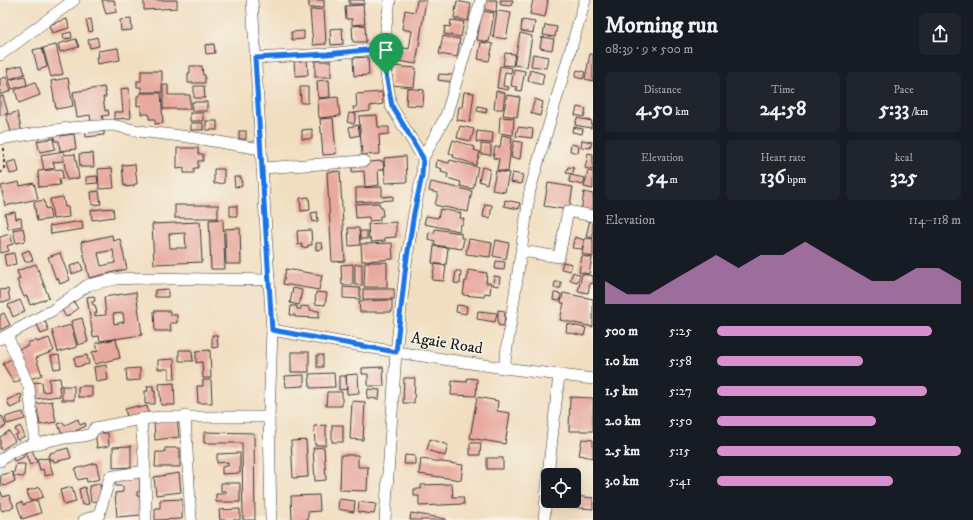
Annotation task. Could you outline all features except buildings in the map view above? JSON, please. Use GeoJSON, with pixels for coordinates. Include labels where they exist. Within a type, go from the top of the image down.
{"type":"FeatureCollection","features":[{"type":"Feature","properties":{"kind":"street"},"geometry":{"type":"LineString","coordinates":[[0,56],[74,0]]}},
{"type":"Feature","properties":{"kind":"street"},"geometry":{"type":"LineString","coordinates":[[252,0],[272,330],[269,417],[271,520]]}},
{"type":"Feature","properties":{"kind":"street"},"geometry":{"type":"LineString","coordinates":[[390,0],[386,26],[385,48],[386,74],[392,106],[423,158]]}},
{"type":"Feature","properties":{"kind":"street"},"geometry":{"type":"LineString","coordinates":[[385,520],[396,352],[406,264],[414,213],[422,176],[423,158],[446,116],[481,0]]}},
{"type":"Feature","properties":{"kind":"street"},"geometry":{"type":"LineString","coordinates":[[504,368],[530,190],[585,0]]}},
{"type":"Feature","properties":{"kind":"street"},"geometry":{"type":"LineString","coordinates":[[255,58],[327,54],[385,48]]}},
{"type":"Feature","properties":{"kind":"street"},"geometry":{"type":"LineString","coordinates":[[2,139],[68,128],[112,125],[139,131],[190,137],[261,149]]}},
{"type":"Feature","properties":{"kind":"street"},"geometry":{"type":"LineString","coordinates":[[262,168],[364,161]]}},
{"type":"Feature","properties":{"kind":"street"},"geometry":{"type":"LineString","coordinates":[[522,251],[559,257],[568,211],[593,216]]}},
{"type":"Feature","properties":{"kind":"street"},"geometry":{"type":"LineString","coordinates":[[35,445],[29,387],[3,337],[53,310],[88,285],[109,281],[141,278],[269,280]]}},
{"type":"Feature","properties":{"kind":"street","name":"Agaie Road"},"geometry":{"type":"LineString","coordinates":[[272,330],[396,352],[593,379]]}},
{"type":"Feature","properties":{"kind":"street"},"geometry":{"type":"LineString","coordinates":[[549,468],[559,375]]}},
{"type":"Feature","properties":{"kind":"street"},"geometry":{"type":"LineString","coordinates":[[0,461],[10,453],[23,447],[57,439],[84,436],[91,434],[95,428],[141,419],[185,416],[269,417]]}},
{"type":"Feature","properties":{"kind":"street"},"geometry":{"type":"LineString","coordinates":[[185,416],[191,520]]}},
{"type":"Feature","properties":{"kind":"street"},"geometry":{"type":"LineString","coordinates":[[141,419],[145,471],[146,520]]}},
{"type":"Feature","properties":{"kind":"street"},"geometry":{"type":"LineString","coordinates":[[84,520],[100,518],[110,477],[145,471]]}},
{"type":"Feature","properties":{"kind":"street"},"geometry":{"type":"LineString","coordinates":[[544,520],[545,508]]}},
{"type":"Feature","properties":{"kind":"path"},"geometry":{"type":"LineString","coordinates":[[0,173],[4,170],[2,139]]}},
{"type":"Feature","properties":{"kind":"route"},"geometry":{"type":"LineString","coordinates":[[385,48],[386,74],[392,106],[423,158],[422,176],[414,213],[406,264],[396,352],[272,330],[255,58],[327,54],[385,48]]}}]}
